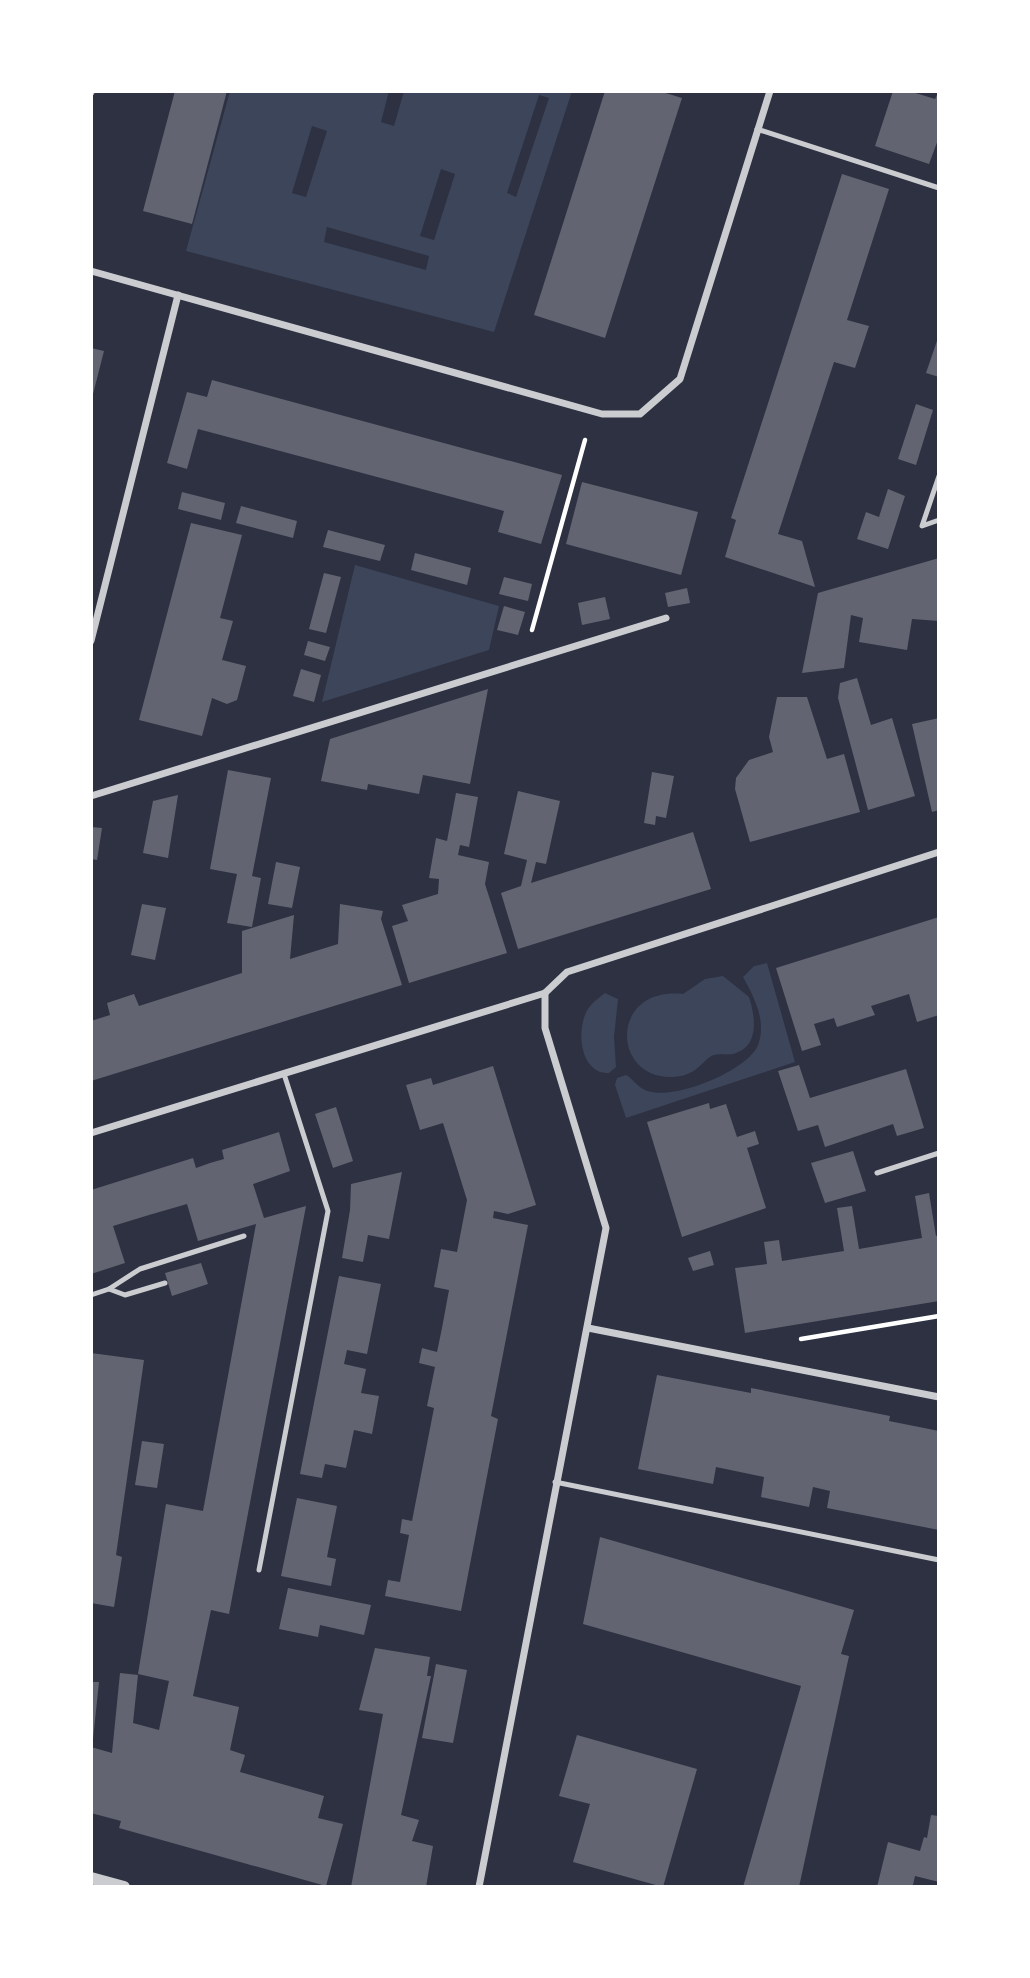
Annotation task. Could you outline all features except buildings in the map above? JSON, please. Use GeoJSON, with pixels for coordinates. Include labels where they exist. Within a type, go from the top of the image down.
{"type":"FeatureCollection","features":[{"type":"Feature","properties":{"kind":"street"},"geometry":{"type":"LineString","coordinates":[[91,271],[593,412],[639,414],[680,379],[770,91]]}},
{"type":"Feature","properties":{"kind":"street"},"geometry":{"type":"LineString","coordinates":[[91,641],[178,295]]}},
{"type":"Feature","properties":{"kind":"street"},"geometry":{"type":"LineString","coordinates":[[91,796],[666,618]]}},
{"type":"Feature","properties":{"kind":"street"},"geometry":{"type":"LineString","coordinates":[[91,1133],[545,993],[566,972],[939,852]]}},
{"type":"Feature","properties":{"kind":"street"},"geometry":{"type":"LineString","coordinates":[[479,1887],[606,1228],[545,1028],[545,993]]}},
{"type":"Feature","properties":{"kind":"street"},"geometry":{"type":"LineString","coordinates":[[588,1328],[939,1397]]}},
{"type":"Feature","properties":{"kind":"street"},"geometry":{"type":"LineString","coordinates":[[91,1878],[124,1887]]}},
{"type":"Feature","properties":{"kind":"lane"},"geometry":{"type":"LineString","coordinates":[[757,129],[939,188]]}},
{"type":"Feature","properties":{"kind":"lane"},"geometry":{"type":"LineString","coordinates":[[939,476],[922,526],[939,520]]}},
{"type":"Feature","properties":{"kind":"lane"},"geometry":{"type":"LineString","coordinates":[[259,1570],[328,1211],[284,1074]]}},
{"type":"Feature","properties":{"kind":"lane"},"geometry":{"type":"LineString","coordinates":[[877,1173],[939,1153]]}},
{"type":"Feature","properties":{"kind":"lane"},"geometry":{"type":"LineString","coordinates":[[91,1295],[109,1289],[140,1269],[244,1236]]}},
{"type":"Feature","properties":{"kind":"lane"},"geometry":{"type":"LineString","coordinates":[[109,1289],[125,1295],[164,1283]]}},
{"type":"Feature","properties":{"kind":"lane"},"geometry":{"type":"LineString","coordinates":[[555,1482],[939,1560]]}},
{"type":"Feature","properties":{"kind":"path"},"geometry":{"type":"LineString","coordinates":[[523,662],[593,412]]}},
{"type":"Feature","properties":{"kind":"path"},"geometry":{"type":"LineString","coordinates":[[793,1340],[939,1316]]}},
{"type":"Feature","properties":{"kind":"shaded area"},"geometry":{"type":"Polygon","coordinates":[[[230,91],[389,91],[381,122],[394,126],[404,91],[572,91],[494,332],[186,251],[230,91]],[[539,95],[507,193],[516,197],[549,98],[539,95]],[[312,126],[292,193],[306,197],[327,131],[312,126]],[[441,169],[420,236],[434,240],[455,174],[441,169]],[[327,227],[324,242],[426,270],[429,256],[327,227]]]}},
{"type":"Feature","properties":{"kind":"shaded area"},"geometry":{"type":"Polygon","coordinates":[[[355,565],[499,606],[489,650],[322,702],[355,565]]]}},
{"type":"Feature","properties":{"kind":"shaded area"},"geometry":{"type":"Polygon","coordinates":[[[767,963],[795,1062],[626,1118],[615,1085],[617,1078],[626,1075],[643,1089],[655,1092],[688,1089],[724,1074],[751,1055],[758,1045],[761,1027],[755,1001],[743,977],[754,966],[767,963]]]}},
{"type":"Feature","properties":{"kind":"shaded area"},"geometry":{"type":"Polygon","coordinates":[[[723,976],[749,997],[754,1029],[744,1049],[733,1054],[714,1055],[689,1074],[682,1076],[653,1074],[638,1064],[629,1050],[627,1034],[631,1018],[642,1004],[659,995],[683,994],[705,979],[723,976]]]}},
{"type":"Feature","properties":{"kind":"shaded area"},"geometry":{"type":"Polygon","coordinates":[[[605,993],[618,999],[614,1037],[616,1067],[609,1073],[600,1072],[588,1062],[581,1036],[587,1010],[605,993]]]}}]}
